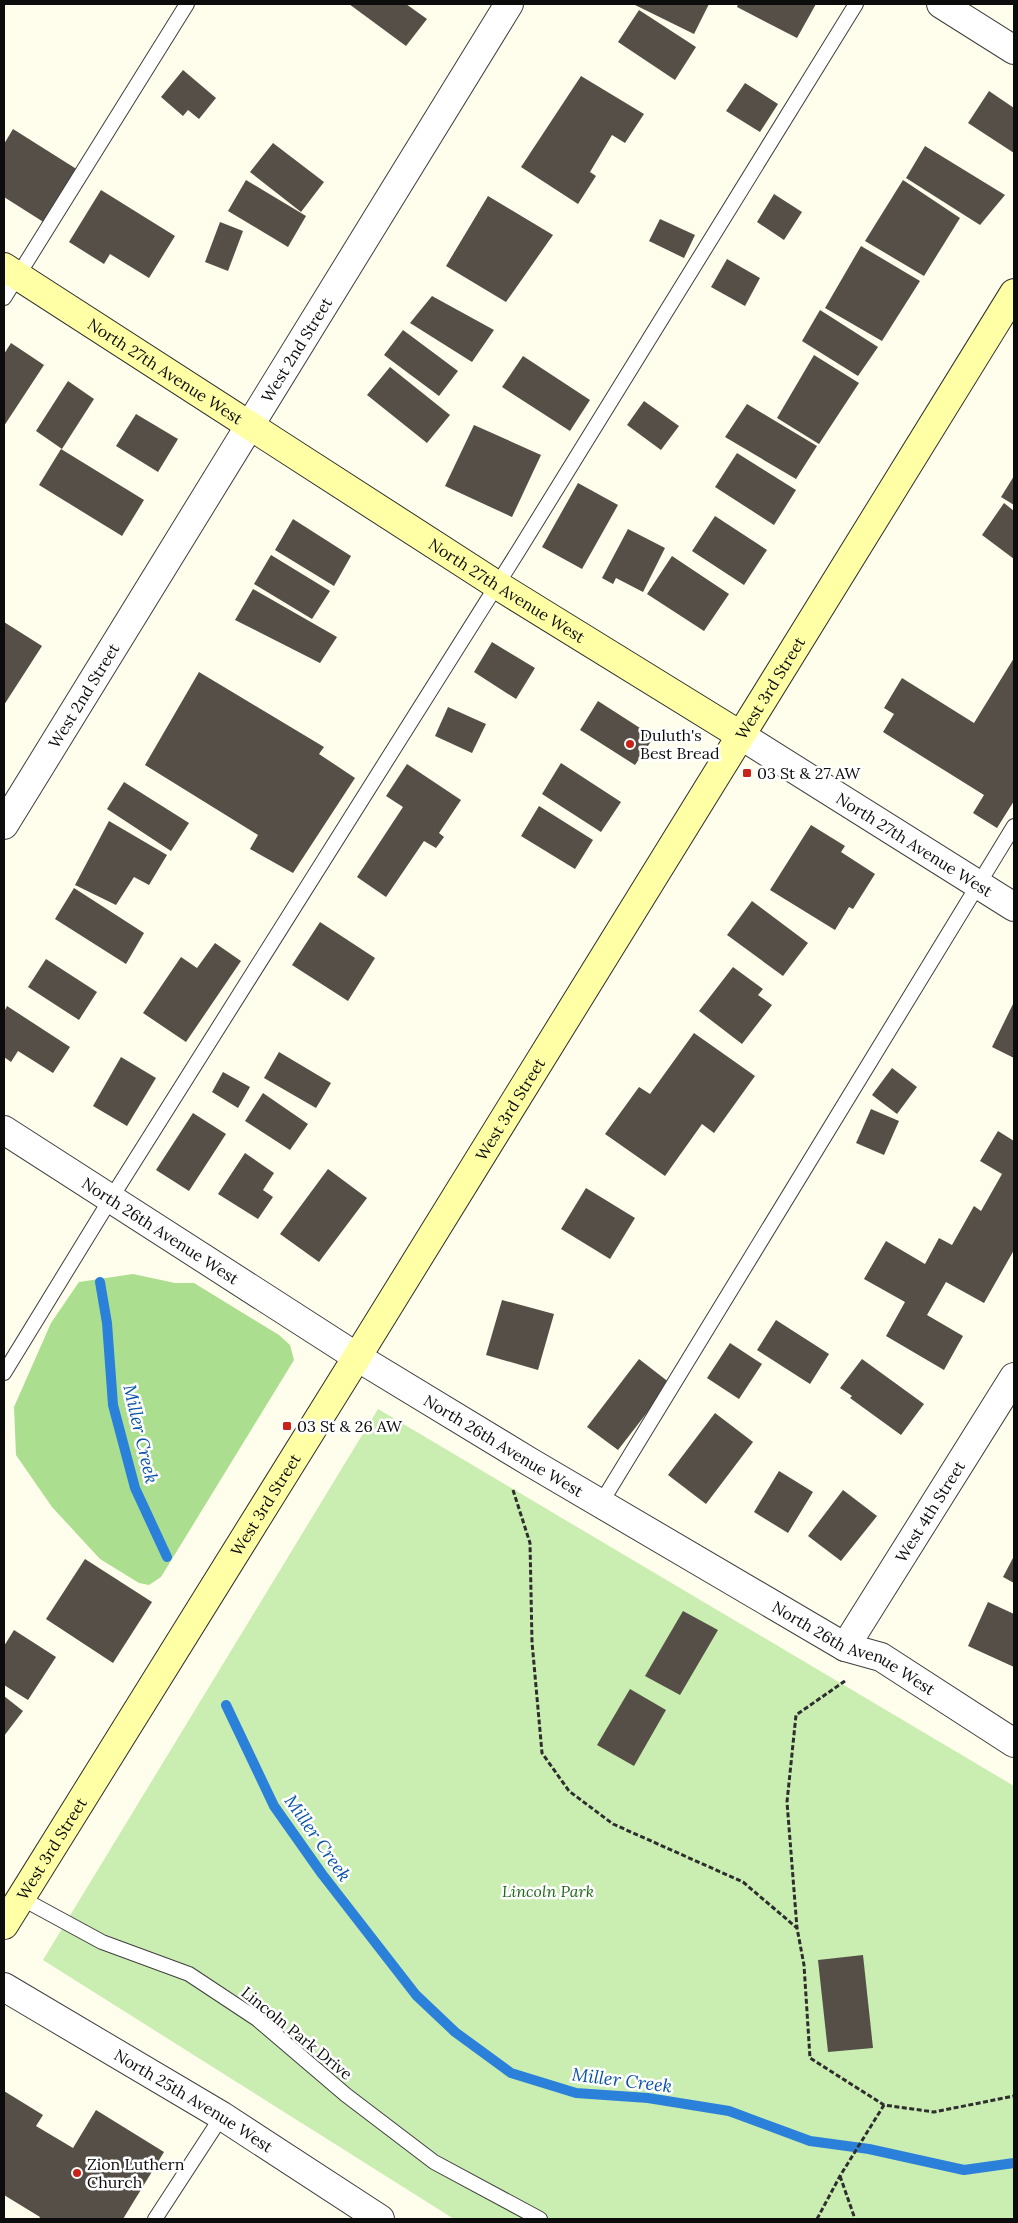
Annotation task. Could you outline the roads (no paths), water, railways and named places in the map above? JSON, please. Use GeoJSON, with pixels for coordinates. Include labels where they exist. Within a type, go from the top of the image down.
{"type":"FeatureCollection","features":[{"type":"Feature","properties":{"kind":"main road","name":"North 27th Avenue West"},"geometry":{"type":"LineString","coordinates":[[8,280],[250,424],[497,585],[740,735]]}},
{"type":"Feature","properties":{"kind":"main road","name":"West 3rd Street"},"geometry":{"type":"LineString","coordinates":[[4,1924],[1014,293]]}},
{"type":"Feature","properties":{"kind":"street","name":"West 2nd Street"},"geometry":{"type":"LineString","coordinates":[[4,825],[508,4]]}},
{"type":"Feature","properties":{"kind":"street"},"geometry":{"type":"LineString","coordinates":[[941,4],[1014,50]]}},
{"type":"Feature","properties":{"kind":"street","name":"North 27th Avenue West"},"geometry":{"type":"LineString","coordinates":[[740,735],[1014,907]]}},
{"type":"Feature","properties":{"kind":"street","name":"North 26th Avenue West"},"geometry":{"type":"LineString","coordinates":[[4,1130],[110,1200],[357,1356],[845,1647],[881,1656],[1014,1743]]}},
{"type":"Feature","properties":{"kind":"street","name":"West 4th Street"},"geometry":{"type":"LineString","coordinates":[[845,1647],[1014,1377]]}},
{"type":"Feature","properties":{"kind":"street","name":"North 25th Avenue West"},"geometry":{"type":"LineString","coordinates":[[4,1987],[222,2116],[380,2219]]}},
{"type":"Feature","properties":{"kind":"lane"},"geometry":{"type":"LineString","coordinates":[[8,280],[187,4]]}},
{"type":"Feature","properties":{"kind":"lane"},"geometry":{"type":"LineString","coordinates":[[4,1373],[110,1200],[497,585],[856,4]]}},
{"type":"Feature","properties":{"kind":"lane"},"geometry":{"type":"LineString","coordinates":[[602,1503],[1014,826]]}},
{"type":"Feature","properties":{"kind":"lane","name":"Lincoln Park Drive"},"geometry":{"type":"LineString","coordinates":[[21,1898],[102,1942],[189,1974],[257,2019],[346,2095],[434,2162],[540,2219]]}},
{"type":"Feature","properties":{"kind":"lane"},"geometry":{"type":"LineString","coordinates":[[155,2219],[222,2116]]}},
{"type":"Feature","properties":{"kind":"waterway","name":"Miller Creek"},"geometry":{"type":"LineString","coordinates":[[100,1282],[107,1323],[113,1405],[135,1488],[167,1557]]}},
{"type":"Feature","properties":{"kind":"waterway","name":"Miller Creek"},"geometry":{"type":"LineString","coordinates":[[226,1705],[274,1806],[322,1874],[416,1995],[455,2032],[511,2073],[576,2093],[648,2098],[729,2111],[810,2141],[869,2149],[964,2170],[1014,2163]]}},
{"type":"Feature","properties":{"kind":"place","name":"Duluth's Best Bread"},"geometry":{"type":"Point","coordinates":[630,744]}},
{"type":"Feature","properties":{"kind":"place","name":"03 St & 27 AW"},"geometry":{"type":"Point","coordinates":[747,773]}},
{"type":"Feature","properties":{"kind":"place","name":"03 St & 26 AW"},"geometry":{"type":"Point","coordinates":[287,1426]}},
{"type":"Feature","properties":{"kind":"place","name":"Zion Luthern Church"},"geometry":{"type":"Point","coordinates":[77,2173]}},
{"type":"Feature","properties":{"kind":"park label","name":"Lincoln Park"},"geometry":{"type":"Point","coordinates":[548,1891]}}]}
